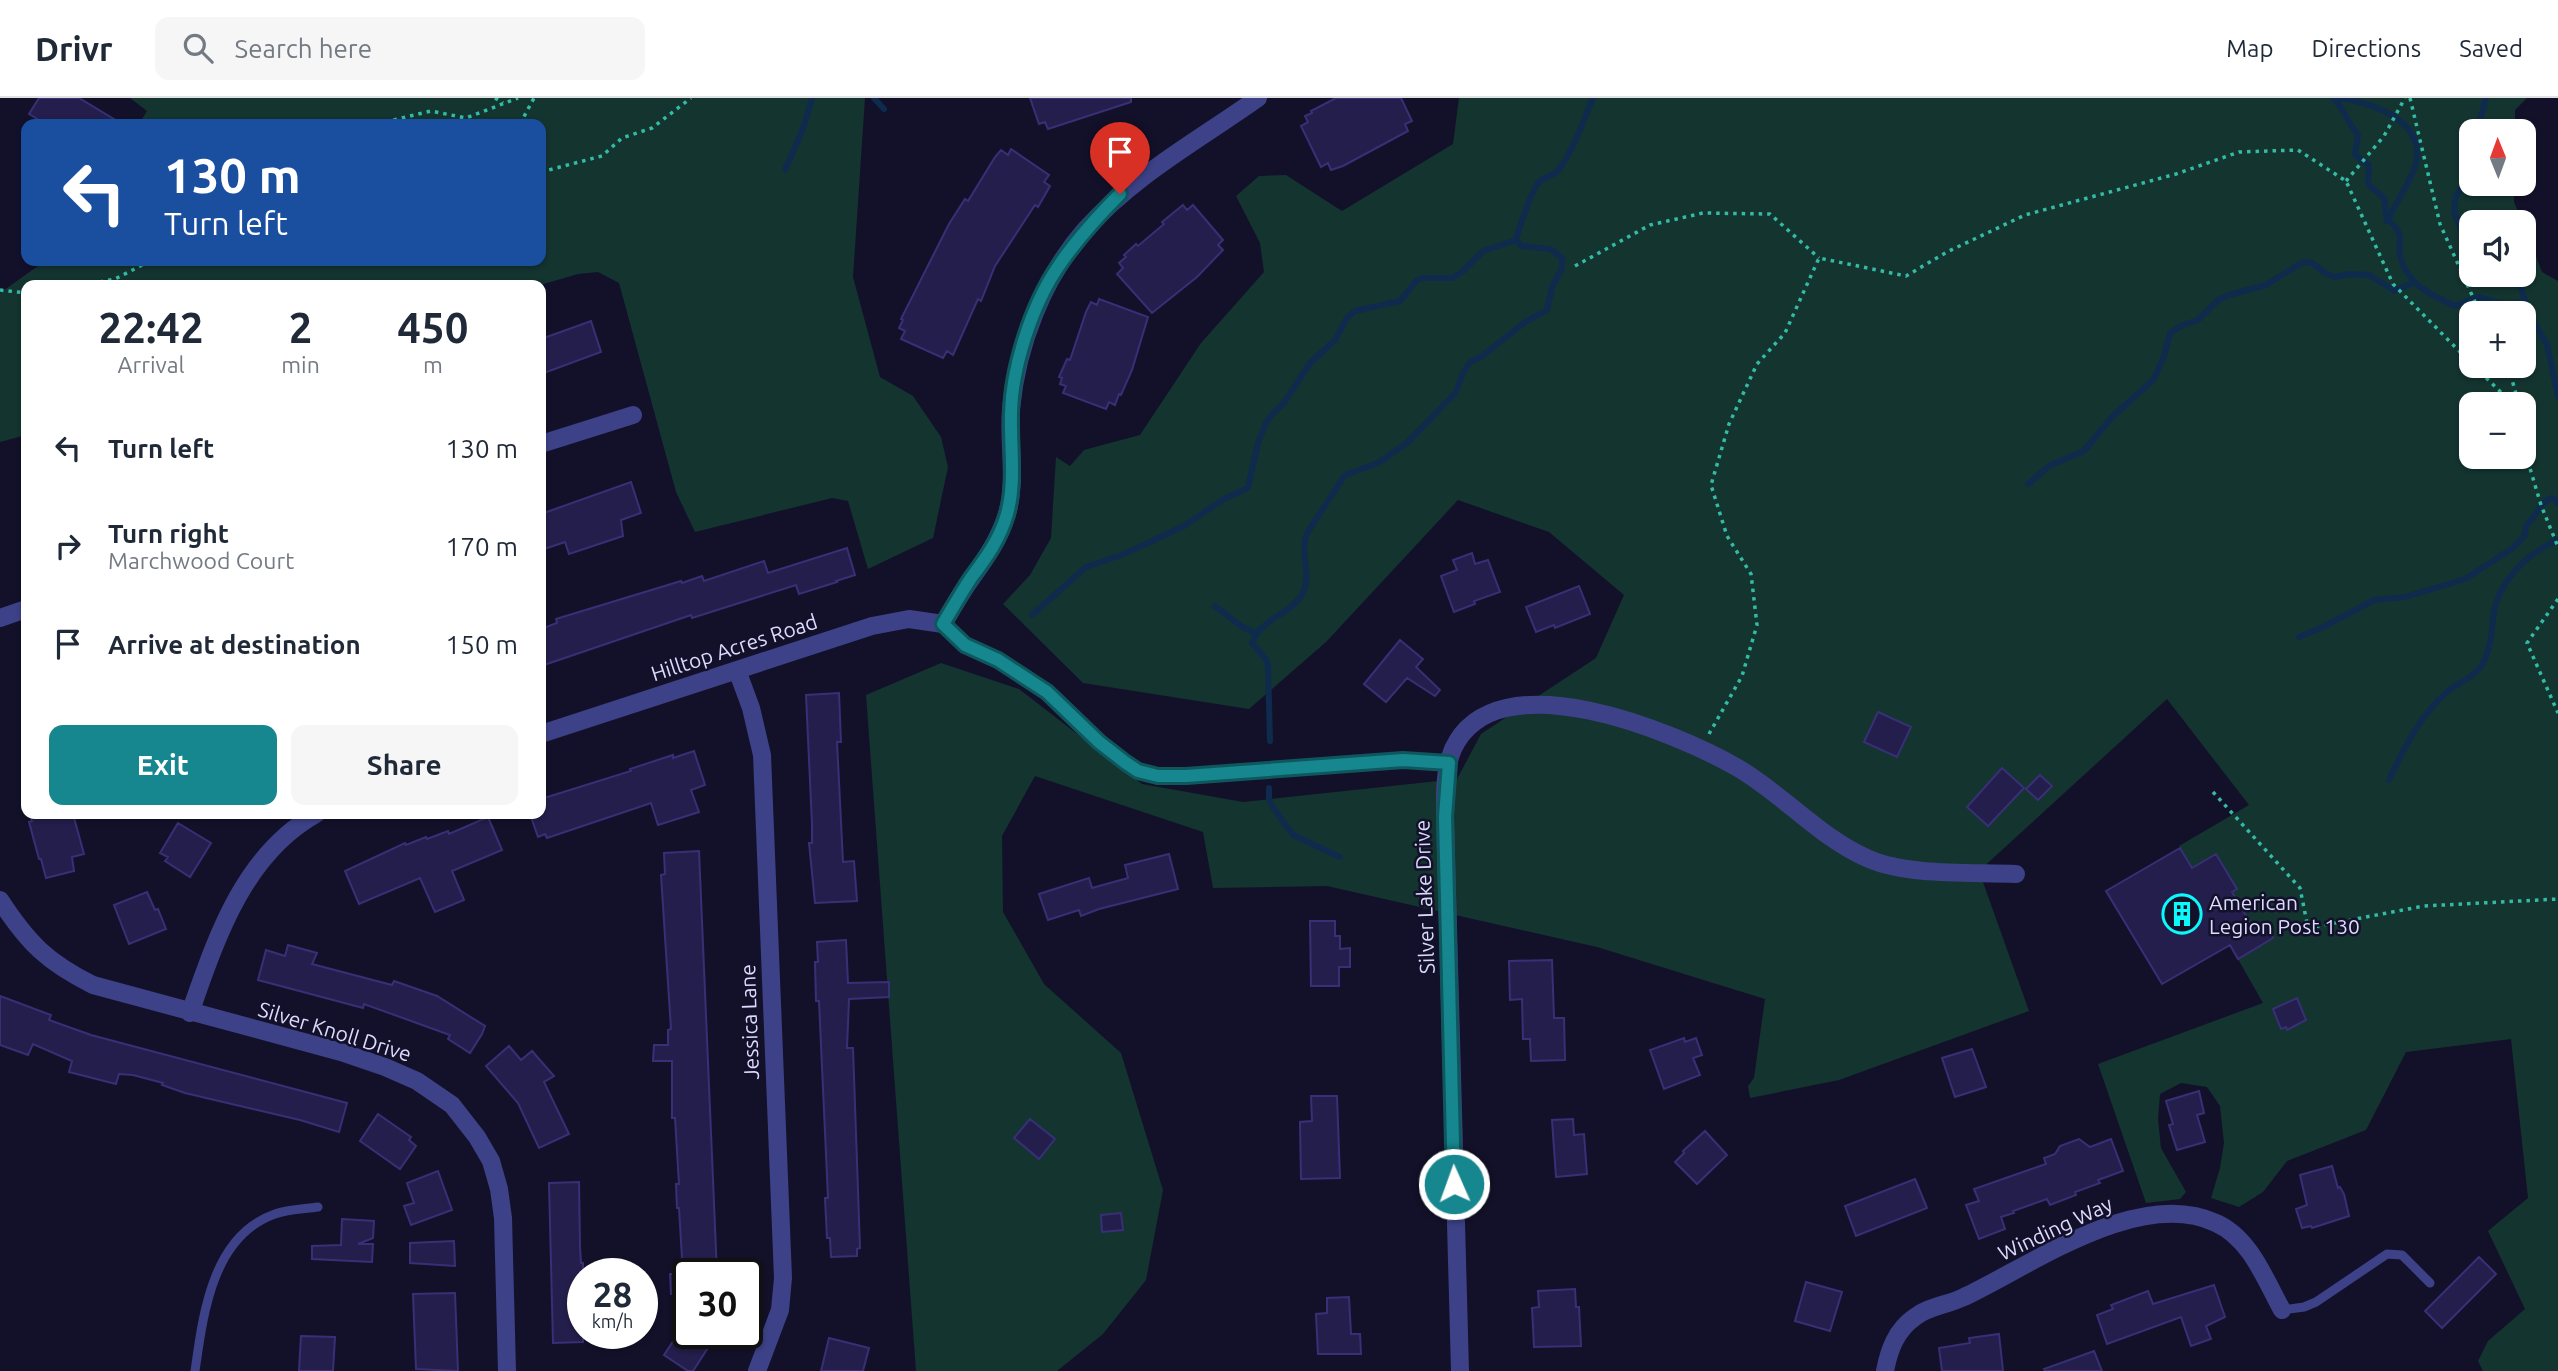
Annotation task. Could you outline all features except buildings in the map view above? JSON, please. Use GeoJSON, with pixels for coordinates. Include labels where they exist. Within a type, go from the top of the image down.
{"type":"FeatureCollection","features":[{"type":"Feature","properties":{"kind":"street"},"geometry":{"type":"LineString","coordinates":[[943,624],[971,578],[989,556],[1007,514],[1011,493],[1011,410],[1017,368],[1032,318],[1056,269],[1084,231],[1120,194],[1258,98]]}},
{"type":"Feature","properties":{"kind":"street"},"geometry":{"type":"LineString","coordinates":[[546,442],[633,415]]}},
{"type":"Feature","properties":{"kind":"street"},"geometry":{"type":"LineString","coordinates":[[0,618],[21,612]]}},
{"type":"Feature","properties":{"kind":"street","name":"Hilltop Acres Road"},"geometry":{"type":"LineString","coordinates":[[546,732],[891,621],[943,624]]}},
{"type":"Feature","properties":{"kind":"street","name":"Jessica Lane"},"geometry":{"type":"LineString","coordinates":[[737,670],[751,708],[762,755],[783,1265],[780,1310],[757,1371]]}},
{"type":"Feature","properties":{"kind":"street","name":"Silver Lake Drive"},"geometry":{"type":"LineString","coordinates":[[1460,1371],[1445,817],[1449,763],[1452,751],[1463,734],[1483,717],[1539,705],[1597,711],[1625,718],[1701,748],[1758,780],[1830,836],[1870,860],[1905,869],[2016,874]]}},
{"type":"Feature","properties":{"kind":"street"},"geometry":{"type":"LineString","coordinates":[[190,1013],[215,940],[247,881],[275,846],[310,819]]}},
{"type":"Feature","properties":{"kind":"street","name":"Silver Knoll Drive"},"geometry":{"type":"LineString","coordinates":[[0,900],[33,944],[61,969],[93,985],[341,1052],[385,1067],[425,1086],[458,1112],[491,1161],[499,1189],[503,1218],[507,1371]]}},
{"type":"Feature","properties":{"kind":"street","name":"Winding Way"},"geometry":{"type":"LineString","coordinates":[[1885,1371],[1894,1339],[1915,1316],[1961,1299],[2053,1251],[2111,1225],[2149,1214],[2169,1213],[2200,1217],[2227,1229],[2257,1262],[2282,1310]]}},
{"type":"Feature","properties":{"kind":"lane"},"geometry":{"type":"LineString","coordinates":[[943,624],[965,645],[998,660],[1047,692],[1112,754],[1138,771],[1158,776],[1186,776],[1403,760],[1449,763]]}},
{"type":"Feature","properties":{"kind":"lane"},"geometry":{"type":"LineString","coordinates":[[195,1371],[207,1301],[232,1245],[255,1223],[276,1213],[318,1207]]}},
{"type":"Feature","properties":{"kind":"lane"},"geometry":{"type":"LineString","coordinates":[[2282,1310],[2304,1307],[2316,1302],[2387,1254],[2402,1255],[2430,1283]]}},
{"type":"Feature","properties":{"kind":"path"},"geometry":{"type":"LineString","coordinates":[[495,98],[503,103]]}},
{"type":"Feature","properties":{"kind":"path"},"geometry":{"type":"LineString","coordinates":[[398,119],[431,111],[466,118],[518,98]]}},
{"type":"Feature","properties":{"kind":"path"},"geometry":{"type":"LineString","coordinates":[[523,119],[534,98]]}},
{"type":"Feature","properties":{"kind":"path"},"geometry":{"type":"LineString","coordinates":[[546,171],[602,156],[622,138],[652,128],[691,98]]}},
{"type":"Feature","properties":{"kind":"path"},"geometry":{"type":"LineString","coordinates":[[2346,181],[2384,135],[2408,98]]}},
{"type":"Feature","properties":{"kind":"path"},"geometry":{"type":"LineString","coordinates":[[2408,98],[2440,224],[2475,301]]}},
{"type":"Feature","properties":{"kind":"path"},"geometry":{"type":"LineString","coordinates":[[1575,266],[1650,225],[1703,213],[1770,214],[1819,258],[1906,276],[1947,252],[2025,215],[2176,174],[2239,152],[2298,150],[2346,181],[2393,284],[2459,351]]}},
{"type":"Feature","properties":{"kind":"path"},"geometry":{"type":"LineString","coordinates":[[1701,748],[1742,676],[1757,625],[1751,574],[1727,536],[1711,485],[1728,424],[1757,363],[1785,333],[1819,258]]}},
{"type":"Feature","properties":{"kind":"path"},"geometry":{"type":"LineString","coordinates":[[110,280],[140,266]]}},
{"type":"Feature","properties":{"kind":"path"},"geometry":{"type":"LineString","coordinates":[[0,290],[21,292]]}},
{"type":"Feature","properties":{"kind":"path"},"geometry":{"type":"LineString","coordinates":[[2486,378],[2501,392]]}},
{"type":"Feature","properties":{"kind":"path"},"geometry":{"type":"LineString","coordinates":[[2530,469],[2558,547]]}},
{"type":"Feature","properties":{"kind":"path"},"geometry":{"type":"LineString","coordinates":[[2558,599],[2526,643],[2558,713]]}},
{"type":"Feature","properties":{"kind":"path"},"geometry":{"type":"LineString","coordinates":[[2213,792],[2300,888],[2308,928],[2424,906],[2558,899]]}},
{"type":"Feature","properties":{"kind":"green space"},"geometry":{"type":"Polygon","coordinates":[[[130,98],[865,98],[853,277],[880,377],[913,396],[941,437],[948,467],[933,538],[868,569],[848,501],[832,498],[695,532],[676,492],[619,283],[598,272],[578,274],[546,283],[546,280],[21,280],[21,436],[0,442],[0,293],[38,266],[546,266],[546,119],[142,119],[147,111],[130,98]]]}},
{"type":"Feature","properties":{"kind":"green space"},"geometry":{"type":"Polygon","coordinates":[[[1459,98],[2527,98],[2515,110],[2515,119],[2459,119],[2459,196],[2514,196],[2517,210],[2459,210],[2459,287],[2536,287],[2536,256],[2542,272],[2558,281],[2558,1371],[2483,1371],[2478,1361],[2488,1341],[2525,1309],[2488,1231],[2528,1198],[2511,1039],[2406,1052],[2366,1130],[2287,1161],[2263,1192],[2239,1207],[2211,1198],[2224,1143],[2220,1106],[2207,1087],[2181,1083],[2160,1094],[2158,1119],[2161,1148],[2186,1192],[2180,1199],[2146,1203],[2098,1064],[2263,1003],[2238,959],[2273,938],[2265,923],[2254,929],[2224,897],[2237,889],[2217,854],[2192,868],[2179,846],[2249,805],[2167,699],[1979,871],[2029,1011],[1839,1080],[1750,1098],[1748,1086],[1754,1078],[1765,999],[1597,947],[1327,886],[1213,888],[1203,832],[1035,776],[1002,836],[1003,912],[1044,984],[1121,1053],[1163,1190],[1146,1280],[1103,1334],[1057,1371],[916,1371],[866,695],[941,663],[1019,689],[1142,784],[1243,802],[1457,779],[1481,734],[1596,658],[1624,595],[1549,532],[1458,500],[1326,642],[1249,709],[1083,683],[1003,604],[1030,575],[1051,538],[1056,457],[1070,466],[1084,450],[1140,435],[1201,343],[1264,272],[1260,243],[1236,196],[1259,176],[1286,175],[1342,211],[1453,144],[1459,98]]]}},
{"type":"Feature","properties":{"kind":"waterway"},"geometry":{"type":"LineString","coordinates":[[785,170],[804,126],[812,98]]}},
{"type":"Feature","properties":{"kind":"waterway"},"geometry":{"type":"LineString","coordinates":[[874,98],[884,109]]}},
{"type":"Feature","properties":{"kind":"waterway"},"geometry":{"type":"LineString","coordinates":[[1516,240],[1536,186],[1560,168],[1593,98]]}},
{"type":"Feature","properties":{"kind":"waterway"},"geometry":{"type":"LineString","coordinates":[[2333,98],[2358,135],[2355,155],[2369,165],[2368,184],[2385,199],[2387,218],[2400,236],[2400,252],[2408,274],[2429,293],[2455,306],[2459,304]]}},
{"type":"Feature","properties":{"kind":"waterway"},"geometry":{"type":"LineString","coordinates":[[2339,98],[2380,109],[2404,124],[2412,135],[2417,148],[2414,170],[2387,221]]}},
{"type":"Feature","properties":{"kind":"waterway"},"geometry":{"type":"LineString","coordinates":[[2480,119],[2486,98]]}},
{"type":"Feature","properties":{"kind":"waterway"},"geometry":{"type":"LineString","coordinates":[[2459,192],[2456,195],[2454,212],[2459,224]]}},
{"type":"Feature","properties":{"kind":"waterway"},"geometry":{"type":"LineString","coordinates":[[1032,615],[1086,567],[1124,554],[1184,526],[1224,499],[1248,488],[1258,443],[1266,423],[1283,404],[1310,363],[1335,340],[1347,318],[1355,311],[1400,301],[1417,280],[1452,278],[1483,251],[1516,240]]}},
{"type":"Feature","properties":{"kind":"waterway"},"geometry":{"type":"LineString","coordinates":[[1270,741],[1268,666],[1252,643],[1262,628],[1292,606],[1303,593],[1307,533],[1345,475],[1378,463],[1408,442],[1456,392],[1470,362],[1481,357],[1525,322],[1547,310],[1552,287],[1562,268],[1562,258],[1550,249],[1521,246],[1516,240]]}},
{"type":"Feature","properties":{"kind":"waterway"},"geometry":{"type":"LineString","coordinates":[[2028,484],[2049,466],[2084,451],[2112,417],[2154,379],[2170,333],[2198,320],[2218,300],[2266,285],[2303,262],[2312,263],[2335,277],[2350,274],[2369,275],[2395,291],[2415,282]]}},
{"type":"Feature","properties":{"kind":"waterway"},"geometry":{"type":"LineString","coordinates":[[2521,287],[2528,311],[2547,345],[2558,397]]}},
{"type":"Feature","properties":{"kind":"waterway"},"geometry":{"type":"LineString","coordinates":[[2468,301],[2478,297],[2492,301]]}},
{"type":"Feature","properties":{"kind":"waterway"},"geometry":{"type":"LineString","coordinates":[[2299,637],[2374,600],[2405,597],[2465,579],[2513,548],[2525,535],[2526,525],[2547,500],[2552,498],[2558,503]]}},
{"type":"Feature","properties":{"kind":"waterway"},"geometry":{"type":"LineString","coordinates":[[2389,780],[2407,744],[2429,711],[2448,691],[2471,677],[2482,665],[2490,642],[2495,606],[2507,582],[2525,561],[2558,540]]}},
{"type":"Feature","properties":{"kind":"waterway"},"geometry":{"type":"LineString","coordinates":[[1215,606],[1255,633]]}},
{"type":"Feature","properties":{"kind":"waterway"},"geometry":{"type":"LineString","coordinates":[[1269,788],[1269,799],[1273,807],[1293,835],[1340,857]]}},
{"type":"Feature","properties":{"kind":"place","name":"American Legion Post 130"},"geometry":{"type":"Point","coordinates":[2182,914]}},
{"type":"Feature","properties":{"kind":"route"},"geometry":{"type":"LineString","coordinates":[[1120,194],[1084,231],[1056,269],[1032,318],[1017,368],[1011,410],[1011,493],[1007,514],[989,556],[971,578],[943,624],[965,645],[998,660],[1047,692],[1112,754],[1138,771],[1158,776],[1186,776],[1403,760],[1449,763],[1446,775],[1445,817],[1454,1184]]}}]}
